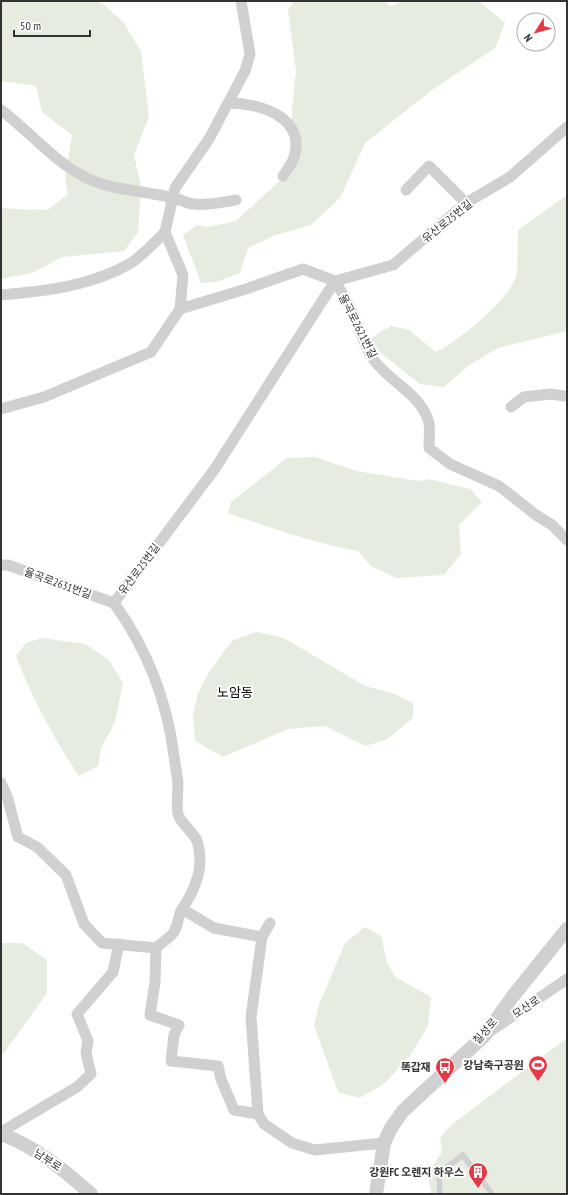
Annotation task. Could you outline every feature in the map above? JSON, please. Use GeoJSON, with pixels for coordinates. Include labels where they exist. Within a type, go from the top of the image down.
{"type":"FeatureCollection","features":[{"type":"Feature","properties":{"kind":"street"},"geometry":{"type":"LineString","coordinates":[[1,295],[25,293],[80,284],[104,277],[132,262],[165,232],[175,188],[209,139],[245,71],[250,54],[241,1]]}},
{"type":"Feature","properties":{"kind":"street"},"geometry":{"type":"LineString","coordinates":[[229,102],[245,103],[271,111],[282,118],[290,126],[296,139],[293,160],[283,176]]}},
{"type":"Feature","properties":{"kind":"street"},"geometry":{"type":"LineString","coordinates":[[1,110],[18,123],[49,152],[82,176],[105,184],[173,198],[194,204],[211,204],[236,200]]}},
{"type":"Feature","properties":{"kind":"street","name":"유산로25번길"},"geometry":{"type":"LineString","coordinates":[[182,909],[197,882],[199,861],[197,841],[178,815],[178,784],[170,728],[162,697],[153,672],[124,617],[114,603],[214,470],[335,282],[393,265],[466,203],[510,177],[567,127]]}},
{"type":"Feature","properties":{"kind":"street"},"geometry":{"type":"LineString","coordinates":[[406,190],[428,166],[466,203]]}},
{"type":"Feature","properties":{"kind":"street"},"geometry":{"type":"LineString","coordinates":[[1,409],[44,397],[151,352],[180,309],[183,275],[165,232]]}},
{"type":"Feature","properties":{"kind":"street"},"geometry":{"type":"LineString","coordinates":[[180,309],[246,289],[302,268],[335,282]]}},
{"type":"Feature","properties":{"kind":"street","name":"율곡로2621번길"},"geometry":{"type":"LineString","coordinates":[[335,282],[352,310],[363,342],[374,359],[395,382],[413,396],[422,409],[429,423],[429,448],[450,464],[499,486],[536,516],[552,525],[567,540]]}},
{"type":"Feature","properties":{"kind":"street"},"geometry":{"type":"LineString","coordinates":[[511,407],[524,397],[550,394],[566,395]]}},
{"type":"Feature","properties":{"kind":"street","name":"율곡로2631번길"},"geometry":{"type":"LineString","coordinates":[[1,565],[8,565],[114,603]]}},
{"type":"Feature","properties":{"kind":"street"},"geometry":{"type":"LineString","coordinates":[[1,784],[7,796],[18,837],[37,847],[66,875],[84,924],[102,943],[156,948]]}},
{"type":"Feature","properties":{"kind":"street"},"geometry":{"type":"LineString","coordinates":[[258,1114],[234,1110],[221,1079],[218,1066],[171,1061],[174,1036],[179,1025],[150,1015],[155,982],[156,948],[174,932],[182,909],[214,928],[262,937]]}},
{"type":"Feature","properties":{"kind":"street"},"geometry":{"type":"LineString","coordinates":[[270,923],[262,937],[251,1017],[258,1114],[264,1124],[292,1143],[315,1150],[384,1143]]}},
{"type":"Feature","properties":{"kind":"street","name":"칠성로"},"geometry":{"type":"LineString","coordinates":[[376,1194],[384,1143],[390,1128],[403,1111],[485,1035],[513,996],[567,929]]}},
{"type":"Feature","properties":{"kind":"street"},"geometry":{"type":"LineString","coordinates":[[1,1133],[77,1087],[90,1074],[86,1053],[88,1041],[77,1014],[113,972],[119,944]]}},
{"type":"Feature","properties":{"kind":"street","name":"모산로"},"geometry":{"type":"LineString","coordinates":[[485,1035],[567,979]]}},
{"type":"Feature","properties":{"kind":"street","name":"남부로"},"geometry":{"type":"LineString","coordinates":[[1,1133],[58,1164],[91,1194]]}},
{"type":"Feature","properties":{"kind":"lane"},"geometry":{"type":"LineString","coordinates":[[440,1194],[439,1173],[463,1155],[492,1194]]}},
{"type":"Feature","properties":{"kind":"shaded area"},"geometry":{"type":"Polygon","coordinates":[[[1,1],[95,1],[102,3],[124,23],[141,52],[149,116],[134,155],[141,187],[138,232],[124,251],[62,257],[32,273],[1,279],[1,207],[12,209],[48,210],[68,194],[65,178],[72,135],[42,112],[36,86],[1,81],[1,1]]]}},
{"type":"Feature","properties":{"kind":"shaded area"},"geometry":{"type":"Polygon","coordinates":[[[294,1],[383,1],[391,6],[403,1],[479,1],[505,23],[495,48],[432,90],[365,143],[340,198],[311,225],[273,236],[248,248],[240,273],[216,282],[201,283],[183,235],[197,225],[209,227],[236,221],[284,177],[292,154],[292,110],[296,71],[288,9],[294,1]]]}},
{"type":"Feature","properties":{"kind":"shaded area"},"geometry":{"type":"Polygon","coordinates":[[[567,195],[567,331],[498,348],[469,365],[444,387],[420,384],[382,354],[369,339],[391,326],[409,330],[436,352],[457,339],[482,319],[504,296],[512,285],[517,271],[518,230],[567,195]]]}},
{"type":"Feature","properties":{"kind":"shaded area"},"geometry":{"type":"Polygon","coordinates":[[[315,457],[356,471],[419,481],[428,479],[470,489],[482,502],[459,525],[461,554],[444,575],[396,578],[371,566],[358,551],[341,548],[276,530],[228,513],[231,502],[287,458],[315,457]]]}},
{"type":"Feature","properties":{"kind":"shaded area"},"geometry":{"type":"Polygon","coordinates":[[[256,632],[284,638],[365,686],[392,693],[413,703],[413,718],[386,740],[365,746],[325,726],[288,729],[223,757],[195,741],[193,716],[198,693],[211,669],[232,641],[256,632]]]}},
{"type":"Feature","properties":{"kind":"shaded area"},"geometry":{"type":"Polygon","coordinates":[[[42,638],[85,644],[108,659],[123,683],[115,722],[101,748],[98,766],[79,776],[44,718],[16,656],[26,643],[42,638]]]}},
{"type":"Feature","properties":{"kind":"shaded area"},"geometry":{"type":"Polygon","coordinates":[[[365,927],[381,936],[387,963],[395,977],[431,997],[428,1026],[410,1056],[384,1084],[359,1098],[338,1092],[314,1025],[319,1005],[345,943],[365,927]]]}},
{"type":"Feature","properties":{"kind":"shaded area"},"geometry":{"type":"Polygon","coordinates":[[[1,943],[22,943],[47,960],[47,993],[1,1057],[1,943]]]}},
{"type":"Feature","properties":{"kind":"shaded area","name":"강남축구공원"},"geometry":{"type":"Polygon","coordinates":[[[567,1038],[567,1194],[431,1194],[428,1173],[442,1152],[440,1138],[450,1126],[567,1038]]]}},
{"type":"Feature","properties":{"kind":"place","name":"강남축구공원"},"geometry":{"type":"Point","coordinates":[538,1082]}},
{"type":"Feature","properties":{"kind":"place","name":"똑갑재"},"geometry":{"type":"Point","coordinates":[445,1084]}},
{"type":"Feature","properties":{"kind":"place","name":"강원FC 오렌지 하우스"},"geometry":{"type":"Point","coordinates":[478,1189]}},
{"type":"Feature","properties":{"kind":"district","name":"노암동"},"geometry":{"type":"Point","coordinates":[235,692]}}]}
